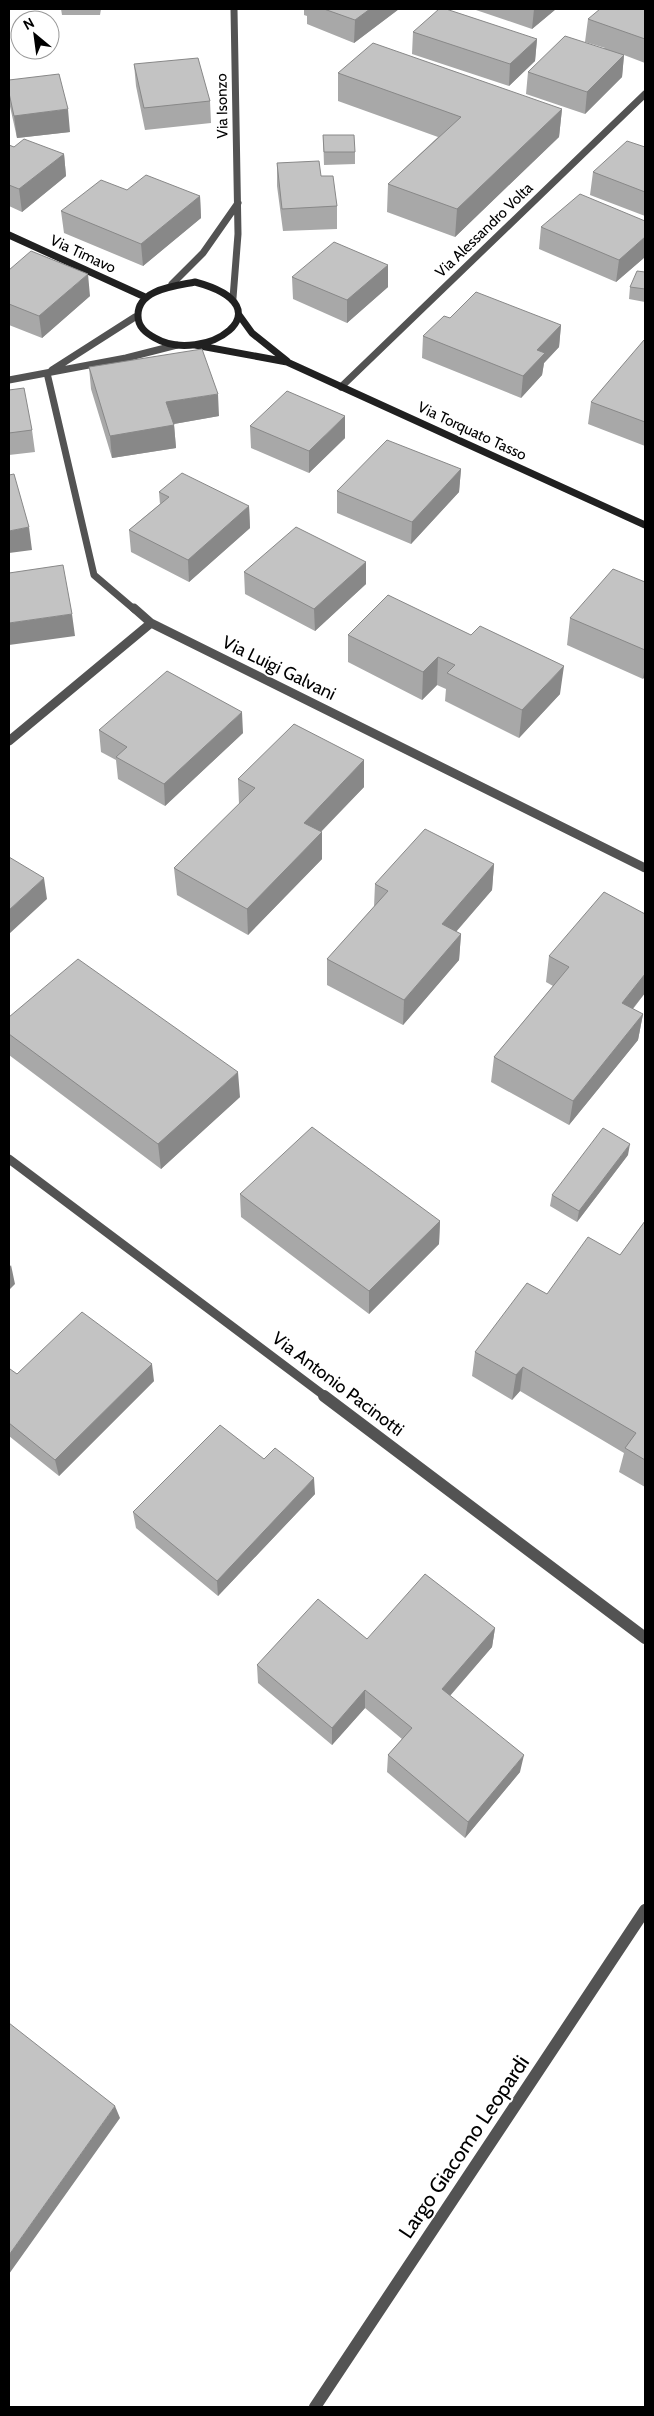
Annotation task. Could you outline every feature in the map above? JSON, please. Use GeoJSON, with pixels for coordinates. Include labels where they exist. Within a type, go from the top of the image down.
{"type":"FeatureCollection","features":[{"type":"Feature","properties":{"kind":"street","name":"Via Isonzo"},"geometry":{"type":"LineString","coordinates":[[233,298],[238,234],[234,9]]}},
{"type":"Feature","properties":{"kind":"street","name":"Via Alessandro Volta"},"geometry":{"type":"LineString","coordinates":[[342,387],[645,94]]}},
{"type":"Feature","properties":{"kind":"street"},"geometry":{"type":"LineString","coordinates":[[47,373],[135,317],[138,307],[145,297],[172,284],[204,253],[238,203]]}},
{"type":"Feature","properties":{"kind":"street","name":"Via Timavo"},"geometry":{"type":"LineString","coordinates":[[9,235],[145,297]]}},
{"type":"Feature","properties":{"kind":"street"},"geometry":{"type":"LineString","coordinates":[[172,284],[195,282],[218,288],[233,298]]}},
{"type":"Feature","properties":{"kind":"street","name":"Via Torquato Tasso"},"geometry":{"type":"LineString","coordinates":[[195,345],[217,339],[226,334],[237,323],[239,315],[238,306],[233,298]]}},
{"type":"Feature","properties":{"kind":"street","name":"Via Torquato Tasso"},"geometry":{"type":"LineString","coordinates":[[239,315],[252,333],[287,362]]}},
{"type":"Feature","properties":{"kind":"street","name":"Via Torquato Tasso"},"geometry":{"type":"LineString","coordinates":[[135,317],[138,324],[154,339],[177,345],[195,345],[287,362],[645,525]]}},
{"type":"Feature","properties":{"kind":"street"},"geometry":{"type":"LineString","coordinates":[[9,380],[126,358],[177,345]]}},
{"type":"Feature","properties":{"kind":"street","name":"Via Luigi Galvani"},"geometry":{"type":"LineString","coordinates":[[47,373],[94,575],[150,623],[645,868]]}},
{"type":"Feature","properties":{"kind":"street"},"geometry":{"type":"LineString","coordinates":[[9,741],[150,623]]}},
{"type":"Feature","properties":{"kind":"street","name":"Via Antonio Pacinotti"},"geometry":{"type":"LineString","coordinates":[[9,1159],[645,1638]]}},
{"type":"Feature","properties":{"kind":"street","name":"Largo Giacomo Leopardi"},"geometry":{"type":"LineString","coordinates":[[315,2407],[645,1910]]}},
{"type":"Feature","properties":{"kind":"building"},"geometry":{"type":"Polygon","coordinates":[[[324,9],[370,9],[355,20],[324,9]]]}},
{"type":"Feature","properties":{"kind":"building"},"geometry":{"type":"Polygon","coordinates":[[[439,9],[446,9],[537,39],[510,64],[413,32],[439,9]]]}},
{"type":"Feature","properties":{"kind":"building"},"geometry":{"type":"Polygon","coordinates":[[[600,9],[645,9],[645,39],[588,19],[600,9]]]}},
{"type":"Feature","properties":{"kind":"building"},"geometry":{"type":"Polygon","coordinates":[[[565,36],[624,55],[587,92],[528,72],[565,36]]]}},
{"type":"Feature","properties":{"kind":"building"},"geometry":{"type":"Polygon","coordinates":[[[373,43],[562,109],[457,209],[388,184],[461,117],[338,73],[373,43]]]}},
{"type":"Feature","properties":{"kind":"building"},"geometry":{"type":"Polygon","coordinates":[[[198,58],[210,101],[144,108],[134,64],[198,58]]]}},
{"type":"Feature","properties":{"kind":"building"},"geometry":{"type":"Polygon","coordinates":[[[59,74],[68,109],[14,116],[9,93],[9,80],[59,74]]]}},
{"type":"Feature","properties":{"kind":"building"},"geometry":{"type":"Polygon","coordinates":[[[323,135],[354,135],[355,152],[324,152],[323,135]]]}},
{"type":"Feature","properties":{"kind":"building"},"geometry":{"type":"Polygon","coordinates":[[[24,139],[64,154],[19,189],[9,185],[9,145],[14,147],[24,139]]]}},
{"type":"Feature","properties":{"kind":"building"},"geometry":{"type":"Polygon","coordinates":[[[627,141],[645,147],[645,192],[593,172],[627,141]]]}},
{"type":"Feature","properties":{"kind":"building"},"geometry":{"type":"Polygon","coordinates":[[[319,161],[321,176],[333,176],[337,206],[282,209],[277,163],[319,161]]]}},
{"type":"Feature","properties":{"kind":"building"},"geometry":{"type":"Polygon","coordinates":[[[146,175],[200,196],[141,244],[61,211],[101,180],[127,190],[146,175]]]}},
{"type":"Feature","properties":{"kind":"building"},"geometry":{"type":"Polygon","coordinates":[[[580,194],[645,221],[645,237],[619,260],[541,227],[580,194]]]}},
{"type":"Feature","properties":{"kind":"building"},"geometry":{"type":"Polygon","coordinates":[[[334,242],[388,265],[347,300],[292,277],[334,242]]]}},
{"type":"Feature","properties":{"kind":"building"},"geometry":{"type":"Polygon","coordinates":[[[31,251],[88,274],[39,316],[9,304],[9,270],[31,251]]]}},
{"type":"Feature","properties":{"kind":"building"},"geometry":{"type":"Polygon","coordinates":[[[637,271],[645,272],[645,289],[630,287],[637,271]]]}},
{"type":"Feature","properties":{"kind":"building"},"geometry":{"type":"Polygon","coordinates":[[[476,292],[561,325],[537,350],[545,353],[523,376],[423,336],[444,316],[450,318],[476,292]]]}},
{"type":"Feature","properties":{"kind":"building"},"geometry":{"type":"Polygon","coordinates":[[[645,341],[645,422],[591,402],[645,341]]]}},
{"type":"Feature","properties":{"kind":"building"},"geometry":{"type":"Polygon","coordinates":[[[202,349],[218,394],[166,402],[174,425],[110,436],[89,367],[202,349]]]}},
{"type":"Feature","properties":{"kind":"building"},"geometry":{"type":"Polygon","coordinates":[[[24,388],[32,430],[9,433],[9,390],[24,388]]]}},
{"type":"Feature","properties":{"kind":"building"},"geometry":{"type":"Polygon","coordinates":[[[287,391],[345,416],[309,451],[250,426],[287,391]]]}},
{"type":"Feature","properties":{"kind":"building"},"geometry":{"type":"Polygon","coordinates":[[[387,440],[461,469],[412,522],[337,491],[387,440]]]}},
{"type":"Feature","properties":{"kind":"building"},"geometry":{"type":"Polygon","coordinates":[[[182,473],[249,506],[188,560],[129,530],[169,497],[159,492],[182,473]]]}},
{"type":"Feature","properties":{"kind":"building"},"geometry":{"type":"Polygon","coordinates":[[[14,474],[29,527],[9,531],[9,475],[14,474]]]}},
{"type":"Feature","properties":{"kind":"building"},"geometry":{"type":"Polygon","coordinates":[[[296,527],[366,562],[314,609],[244,572],[296,527]]]}},
{"type":"Feature","properties":{"kind":"building"},"geometry":{"type":"Polygon","coordinates":[[[63,565],[72,614],[9,623],[9,573],[63,565]]]}},
{"type":"Feature","properties":{"kind":"building"},"geometry":{"type":"Polygon","coordinates":[[[613,569],[645,582],[645,650],[570,618],[613,569]]]}},
{"type":"Feature","properties":{"kind":"building"},"geometry":{"type":"Polygon","coordinates":[[[388,595],[471,635],[480,626],[564,666],[522,710],[447,673],[455,665],[438,657],[423,672],[348,635],[388,595]]]}},
{"type":"Feature","properties":{"kind":"building"},"geometry":{"type":"Polygon","coordinates":[[[167,671],[242,712],[164,784],[116,757],[127,747],[99,730],[167,671]]]}},
{"type":"Feature","properties":{"kind":"building"},"geometry":{"type":"Polygon","coordinates":[[[294,724],[364,760],[304,823],[322,832],[247,909],[174,868],[255,788],[238,779],[294,724]]]}},
{"type":"Feature","properties":{"kind":"building"},"geometry":{"type":"Polygon","coordinates":[[[425,829],[494,864],[442,924],[461,934],[404,1000],[327,959],[388,891],[375,884],[425,829]]]}},
{"type":"Feature","properties":{"kind":"building"},"geometry":{"type":"Polygon","coordinates":[[[9,857],[44,878],[9,910],[9,857]]]}},
{"type":"Feature","properties":{"kind":"building"},"geometry":{"type":"Polygon","coordinates":[[[604,892],[645,914],[645,974],[622,1003],[643,1014],[573,1101],[494,1057],[569,967],[549,956],[604,892]]]}},
{"type":"Feature","properties":{"kind":"building"},"geometry":{"type":"Polygon","coordinates":[[[78,959],[238,1072],[158,1144],[9,1034],[9,1017],[78,959]]]}},
{"type":"Feature","properties":{"kind":"building"},"geometry":{"type":"Polygon","coordinates":[[[312,1127],[440,1221],[369,1291],[240,1194],[312,1127]]]}},
{"type":"Feature","properties":{"kind":"building"},"geometry":{"type":"Polygon","coordinates":[[[603,1128],[630,1144],[579,1211],[552,1195],[603,1128]]]}},
{"type":"Feature","properties":{"kind":"building"},"geometry":{"type":"Polygon","coordinates":[[[645,1221],[645,1460],[625,1448],[636,1433],[523,1367],[516,1375],[475,1352],[527,1283],[547,1294],[588,1237],[620,1255],[645,1221]]]}},
{"type":"Feature","properties":{"kind":"building"},"geometry":{"type":"Polygon","coordinates":[[[82,1312],[152,1364],[55,1460],[9,1423],[9,1370],[17,1374],[82,1312]]]}},
{"type":"Feature","properties":{"kind":"building"},"geometry":{"type":"Polygon","coordinates":[[[220,1425],[264,1459],[275,1448],[314,1478],[217,1581],[133,1512],[220,1425]]]}},
{"type":"Feature","properties":{"kind":"building"},"geometry":{"type":"Polygon","coordinates":[[[425,1574],[495,1628],[442,1689],[524,1755],[468,1822],[388,1755],[412,1728],[365,1690],[332,1728],[257,1665],[318,1599],[367,1639],[425,1574]]]}},
{"type":"Feature","properties":{"kind":"building"},"geometry":{"type":"Polygon","coordinates":[[[9,2023],[115,2106],[9,2255],[9,2023]]]}}]}
